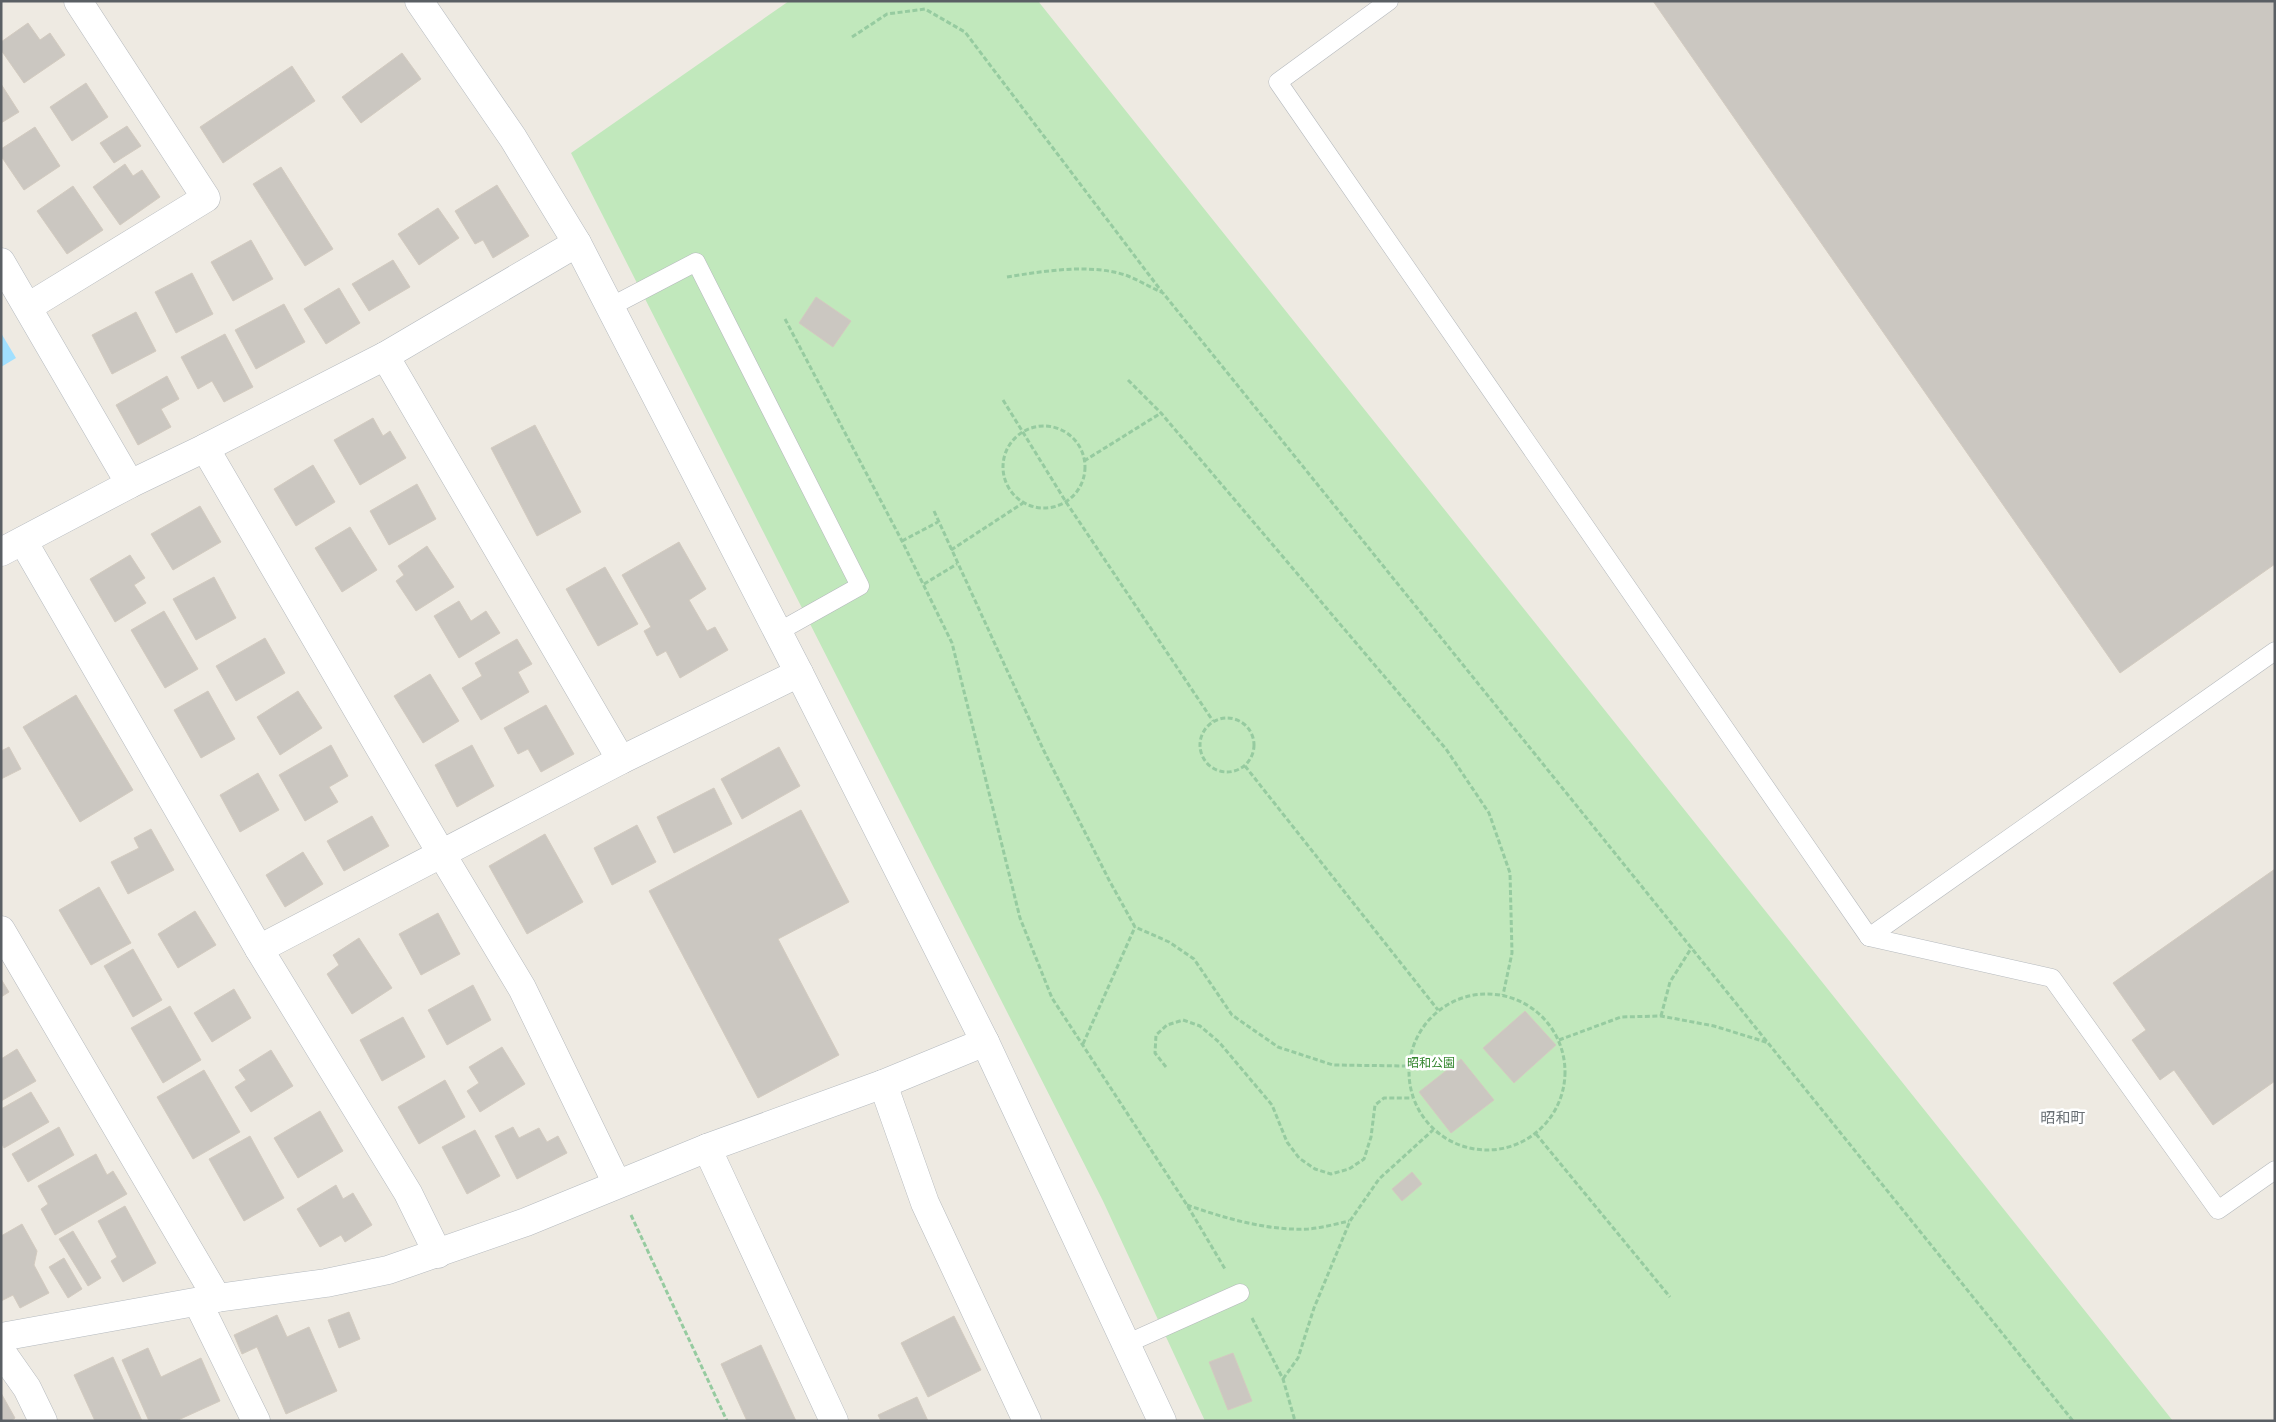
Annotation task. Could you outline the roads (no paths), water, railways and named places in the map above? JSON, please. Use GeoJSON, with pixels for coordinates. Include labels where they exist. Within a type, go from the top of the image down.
{"type":"FeatureCollection","features":[{"type":"Feature","properties":{"kind":"street"},"geometry":{"type":"LineString","coordinates":[[28,307],[206,198],[78,1]]}},
{"type":"Feature","properties":{"kind":"street"},"geometry":{"type":"LineString","coordinates":[[419,1],[513,138],[577,243],[799,673],[985,1042],[1162,1421]]}},
{"type":"Feature","properties":{"kind":"street"},"geometry":{"type":"LineString","coordinates":[[438,1254],[408,1193],[12,546],[130,484],[206,448],[385,356],[577,243]]}},
{"type":"Feature","properties":{"kind":"street"},"geometry":{"type":"LineString","coordinates":[[1,262],[130,484]]}},
{"type":"Feature","properties":{"kind":"street"},"geometry":{"type":"LineString","coordinates":[[385,356],[621,760]]}},
{"type":"Feature","properties":{"kind":"street"},"geometry":{"type":"LineString","coordinates":[[206,448],[441,853],[522,988],[617,1184]]}},
{"type":"Feature","properties":{"kind":"street"},"geometry":{"type":"LineString","coordinates":[[259,949],[621,760],[799,673]]}},
{"type":"Feature","properties":{"kind":"street"},"geometry":{"type":"LineString","coordinates":[[1,930],[207,1301],[256,1421]]}},
{"type":"Feature","properties":{"kind":"street"},"geometry":{"type":"LineString","coordinates":[[1,1337],[207,1301],[326,1283],[388,1270],[526,1222],[707,1148],[883,1084],[985,1042]]}},
{"type":"Feature","properties":{"kind":"street"},"geometry":{"type":"LineString","coordinates":[[883,1084],[925,1204],[1027,1421]]}},
{"type":"Feature","properties":{"kind":"street"},"geometry":{"type":"LineString","coordinates":[[707,1148],[834,1421]]}},
{"type":"Feature","properties":{"kind":"street"},"geometry":{"type":"LineString","coordinates":[[1,1351],[27,1388],[44,1421]]}},
{"type":"Feature","properties":{"kind":"lane"},"geometry":{"type":"LineString","coordinates":[[1389,1],[1278,82],[1868,937],[2052,978],[2218,1210],[2275,1170]]}},
{"type":"Feature","properties":{"kind":"lane"},"geometry":{"type":"LineString","coordinates":[[610,307],[696,262],[860,586],[778,632]]}},
{"type":"Feature","properties":{"kind":"lane"},"geometry":{"type":"LineString","coordinates":[[1868,937],[2275,651]]}},
{"type":"Feature","properties":{"kind":"lane"},"geometry":{"type":"LineString","coordinates":[[1126,1344],[1240,1293]]}},
{"type":"Feature","properties":{"kind":"water"},"geometry":{"type":"Polygon","coordinates":[[[1,333],[16,358],[1,367],[1,333]]]}},
{"type":"Feature","properties":{"kind":"district","name":"昭和町"},"geometry":{"type":"Point","coordinates":[2063,1117]}},
{"type":"Feature","properties":{"kind":"park label","name":"昭和公園"},"geometry":{"type":"Point","coordinates":[1431,1062]}}]}
